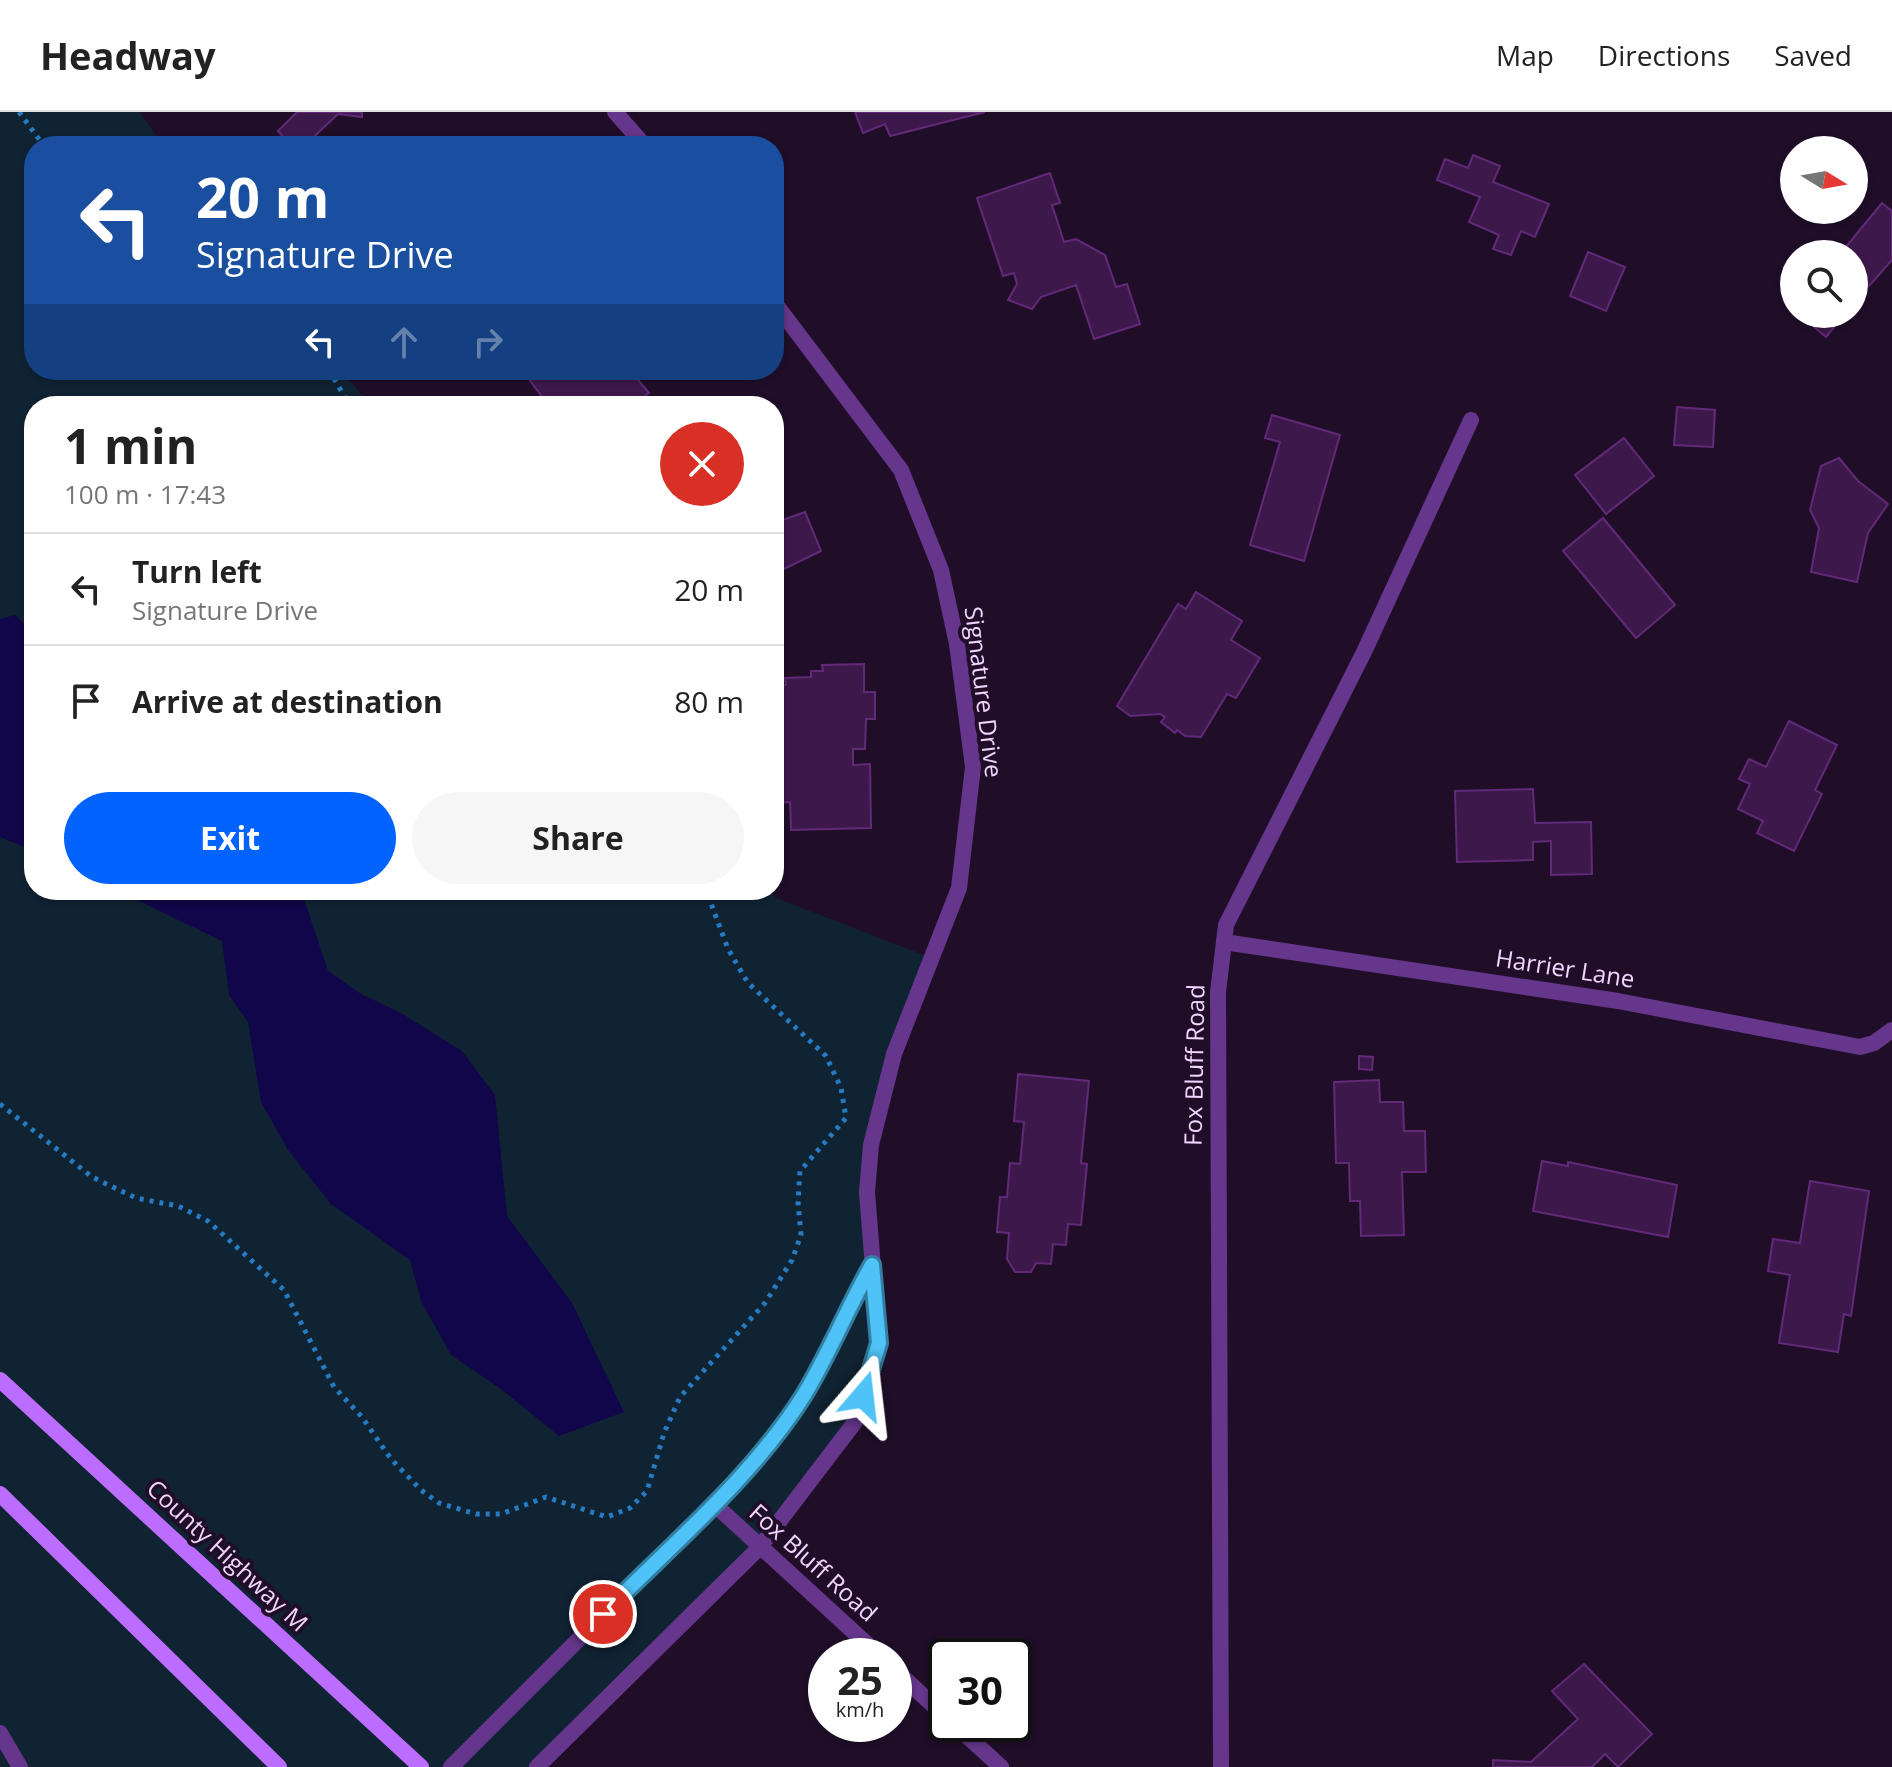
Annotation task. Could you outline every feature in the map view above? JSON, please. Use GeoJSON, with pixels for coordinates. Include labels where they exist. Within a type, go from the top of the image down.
{"type":"FeatureCollection","features":[{"type":"Feature","properties":{"kind":"main road","name":"County Highway M"},"geometry":{"type":"LineString","coordinates":[[0,1380],[421,1767]]}},
{"type":"Feature","properties":{"kind":"main road"},"geometry":{"type":"LineString","coordinates":[[0,1494],[279,1767]]}},
{"type":"Feature","properties":{"kind":"street"},"geometry":{"type":"LineString","coordinates":[[615,112],[636,136]]}},
{"type":"Feature","properties":{"kind":"street","name":"Signature Drive"},"geometry":{"type":"LineString","coordinates":[[537,1767],[759,1548],[855,1422],[879,1343],[867,1192],[871,1145],[894,1054],[959,888],[973,767],[957,644],[941,570],[901,470],[784,315]]}},
{"type":"Feature","properties":{"kind":"street","name":"Fox Bluff Road"},"geometry":{"type":"LineString","coordinates":[[1221,1767],[1218,992],[1226,925],[1364,652],[1471,420]]}},
{"type":"Feature","properties":{"kind":"street","name":"Harrier Lane"},"geometry":{"type":"LineString","coordinates":[[1224,942],[1618,1001],[1860,1047],[1874,1043],[1892,1030]]}},
{"type":"Feature","properties":{"kind":"street"},"geometry":{"type":"LineString","coordinates":[[451,1767],[714,1504],[804,1395],[872,1265]]}},
{"type":"Feature","properties":{"kind":"street","name":"Fox Bluff Road"},"geometry":{"type":"LineString","coordinates":[[714,1504],[860,1638]]}},
{"type":"Feature","properties":{"kind":"street"},"geometry":{"type":"LineString","coordinates":[[912,1686],[928,1700]]}},
{"type":"Feature","properties":{"kind":"street"},"geometry":{"type":"LineString","coordinates":[[0,1733],[20,1767]]}},
{"type":"Feature","properties":{"kind":"street"},"geometry":{"type":"LineString","coordinates":[[974,1742],[1001,1767]]}},
{"type":"Feature","properties":{"kind":"path"},"geometry":{"type":"LineString","coordinates":[[19,112],[37,136]]}},
{"type":"Feature","properties":{"kind":"path"},"geometry":{"type":"LineString","coordinates":[[0,1104],[92,1177],[136,1198],[178,1206],[208,1221],[284,1290],[334,1387],[362,1417],[391,1459],[430,1497],[464,1511],[488,1514],[501,1514],[546,1497],[607,1517],[630,1508],[647,1491],[664,1433],[680,1397],[765,1303],[792,1260],[801,1235],[798,1202],[800,1171],[846,1118],[841,1088],[826,1056],[748,983],[728,949],[710,900]]}},
{"type":"Feature","properties":{"kind":"shaded area"},"geometry":{"type":"Polygon","coordinates":[[[0,112],[140,112],[156,136],[24,136],[24,380],[349,380],[363,396],[24,396],[24,900],[781,900],[934,959],[871,1145],[879,1343],[855,1422],[759,1548],[537,1767],[0,1767],[0,112]]]}},
{"type":"Feature","properties":{"kind":"shaded area"},"geometry":{"type":"Polygon","coordinates":[[[15,615],[24,624],[24,847],[0,837],[0,619],[15,615]]]}},
{"type":"Feature","properties":{"kind":"shaded area"},"geometry":{"type":"Polygon","coordinates":[[[137,900],[304,900],[328,971],[361,994],[401,1013],[462,1051],[495,1095],[507,1216],[572,1303],[624,1412],[559,1436],[501,1389],[451,1355],[421,1301],[410,1260],[331,1204],[288,1150],[261,1102],[248,1022],[229,995],[222,941],[137,900]]]}},
{"type":"Feature","properties":{"kind":"building"},"geometry":{"type":"Polygon","coordinates":[[[297,112],[362,112],[362,117],[338,114],[315,136],[282,136],[278,131],[297,112]]]}},
{"type":"Feature","properties":{"kind":"building"},"geometry":{"type":"Polygon","coordinates":[[[855,112],[985,112],[890,136],[885,124],[863,133],[855,112]]]}},
{"type":"Feature","properties":{"kind":"building"},"geometry":{"type":"Polygon","coordinates":[[[1473,155],[1500,166],[1493,182],[1549,204],[1535,237],[1521,231],[1511,255],[1493,249],[1499,235],[1469,222],[1480,197],[1437,180],[1445,159],[1468,168],[1473,155]]]}},
{"type":"Feature","properties":{"kind":"building"},"geometry":{"type":"Polygon","coordinates":[[[1050,173],[1060,203],[1052,205],[1064,242],[1076,239],[1105,255],[1116,287],[1127,284],[1140,324],[1094,339],[1076,285],[1041,297],[1032,309],[1008,300],[1017,284],[1014,273],[1003,276],[977,198],[1050,173]]]}},
{"type":"Feature","properties":{"kind":"building"},"geometry":{"type":"Polygon","coordinates":[[[1882,203],[1892,211],[1892,260],[1868,287],[1868,240],[1852,240],[1868,224],[1882,203]]]}},
{"type":"Feature","properties":{"kind":"building"},"geometry":{"type":"Polygon","coordinates":[[[1588,252],[1625,267],[1606,311],[1570,296],[1588,252]]]}},
{"type":"Feature","properties":{"kind":"building"},"geometry":{"type":"Polygon","coordinates":[[[1815,328],[1833,328],[1826,337],[1815,328]]]}},
{"type":"Feature","properties":{"kind":"building"},"geometry":{"type":"Polygon","coordinates":[[[530,380],[638,380],[649,393],[645,396],[542,396],[530,380]]]}},
{"type":"Feature","properties":{"kind":"building"},"geometry":{"type":"Polygon","coordinates":[[[1677,407],[1715,410],[1713,447],[1674,445],[1677,407]]]}},
{"type":"Feature","properties":{"kind":"building"},"geometry":{"type":"Polygon","coordinates":[[[1272,415],[1340,435],[1304,561],[1250,545],[1280,442],[1265,438],[1272,415]]]}},
{"type":"Feature","properties":{"kind":"building"},"geometry":{"type":"Polygon","coordinates":[[[1624,438],[1654,476],[1606,514],[1575,475],[1624,438]]]}},
{"type":"Feature","properties":{"kind":"building"},"geometry":{"type":"Polygon","coordinates":[[[1839,458],[1858,481],[1888,504],[1868,533],[1857,582],[1811,572],[1819,528],[1810,510],[1821,466],[1839,458]]]}},
{"type":"Feature","properties":{"kind":"building"},"geometry":{"type":"Polygon","coordinates":[[[805,512],[821,551],[784,569],[784,519],[805,512]]]}},
{"type":"Feature","properties":{"kind":"building"},"geometry":{"type":"Polygon","coordinates":[[[1603,518],[1675,605],[1636,638],[1563,551],[1603,518]]]}},
{"type":"Feature","properties":{"kind":"building"},"geometry":{"type":"Polygon","coordinates":[[[1196,592],[1242,621],[1231,640],[1260,658],[1236,698],[1227,694],[1201,737],[1185,736],[1177,730],[1175,733],[1161,722],[1165,717],[1160,714],[1130,716],[1117,706],[1178,604],[1186,609],[1196,592]]]}},
{"type":"Feature","properties":{"kind":"building"},"geometry":{"type":"Polygon","coordinates":[[[864,664],[864,692],[875,692],[875,719],[866,719],[865,749],[853,749],[853,765],[870,764],[871,828],[791,830],[790,802],[784,802],[785,678],[811,677],[811,671],[823,671],[822,665],[864,664]]]}},
{"type":"Feature","properties":{"kind":"building"},"geometry":{"type":"Polygon","coordinates":[[[1789,721],[1837,745],[1815,790],[1822,794],[1794,851],[1757,833],[1763,821],[1738,809],[1750,784],[1739,779],[1749,759],[1766,767],[1789,721]]]}},
{"type":"Feature","properties":{"kind":"building"},"geometry":{"type":"Polygon","coordinates":[[[1533,789],[1535,823],[1591,822],[1592,874],[1551,875],[1551,841],[1533,842],[1533,860],[1457,862],[1455,791],[1533,789]]]}},
{"type":"Feature","properties":{"kind":"building"},"geometry":{"type":"Polygon","coordinates":[[[1359,1056],[1373,1057],[1372,1070],[1359,1069],[1359,1056]]]}},
{"type":"Feature","properties":{"kind":"building"},"geometry":{"type":"Polygon","coordinates":[[[1018,1074],[1089,1081],[1081,1163],[1087,1164],[1081,1225],[1068,1224],[1066,1245],[1053,1244],[1051,1264],[1036,1263],[1031,1272],[1015,1272],[1007,1259],[1009,1233],[997,1232],[1000,1197],[1007,1197],[1010,1163],[1020,1164],[1024,1122],[1014,1121],[1018,1074]]]}},
{"type":"Feature","properties":{"kind":"building"},"geometry":{"type":"Polygon","coordinates":[[[1379,1080],[1380,1102],[1403,1102],[1404,1131],[1425,1131],[1426,1172],[1402,1172],[1404,1235],[1361,1236],[1360,1201],[1350,1201],[1349,1163],[1336,1163],[1334,1082],[1379,1080]]]}},
{"type":"Feature","properties":{"kind":"building"},"geometry":{"type":"Polygon","coordinates":[[[1542,1161],[1568,1166],[1568,1162],[1677,1185],[1668,1237],[1533,1211],[1542,1161]]]}},
{"type":"Feature","properties":{"kind":"building"},"geometry":{"type":"Polygon","coordinates":[[[1810,1181],[1869,1191],[1851,1316],[1844,1314],[1838,1352],[1779,1343],[1790,1275],[1768,1271],[1773,1239],[1800,1243],[1810,1181]]]}},
{"type":"Feature","properties":{"kind":"building"},"geometry":{"type":"Polygon","coordinates":[[[1584,1664],[1652,1734],[1618,1767],[1605,1754],[1592,1767],[1493,1767],[1493,1760],[1531,1762],[1578,1719],[1552,1691],[1584,1664]]]}},
{"type":"Feature","properties":{"kind":"route"},"geometry":{"type":"LineString","coordinates":[[603,1614],[714,1504],[763,1449],[804,1395],[843,1315],[872,1265],[879,1343],[863,1396]]}}]}
